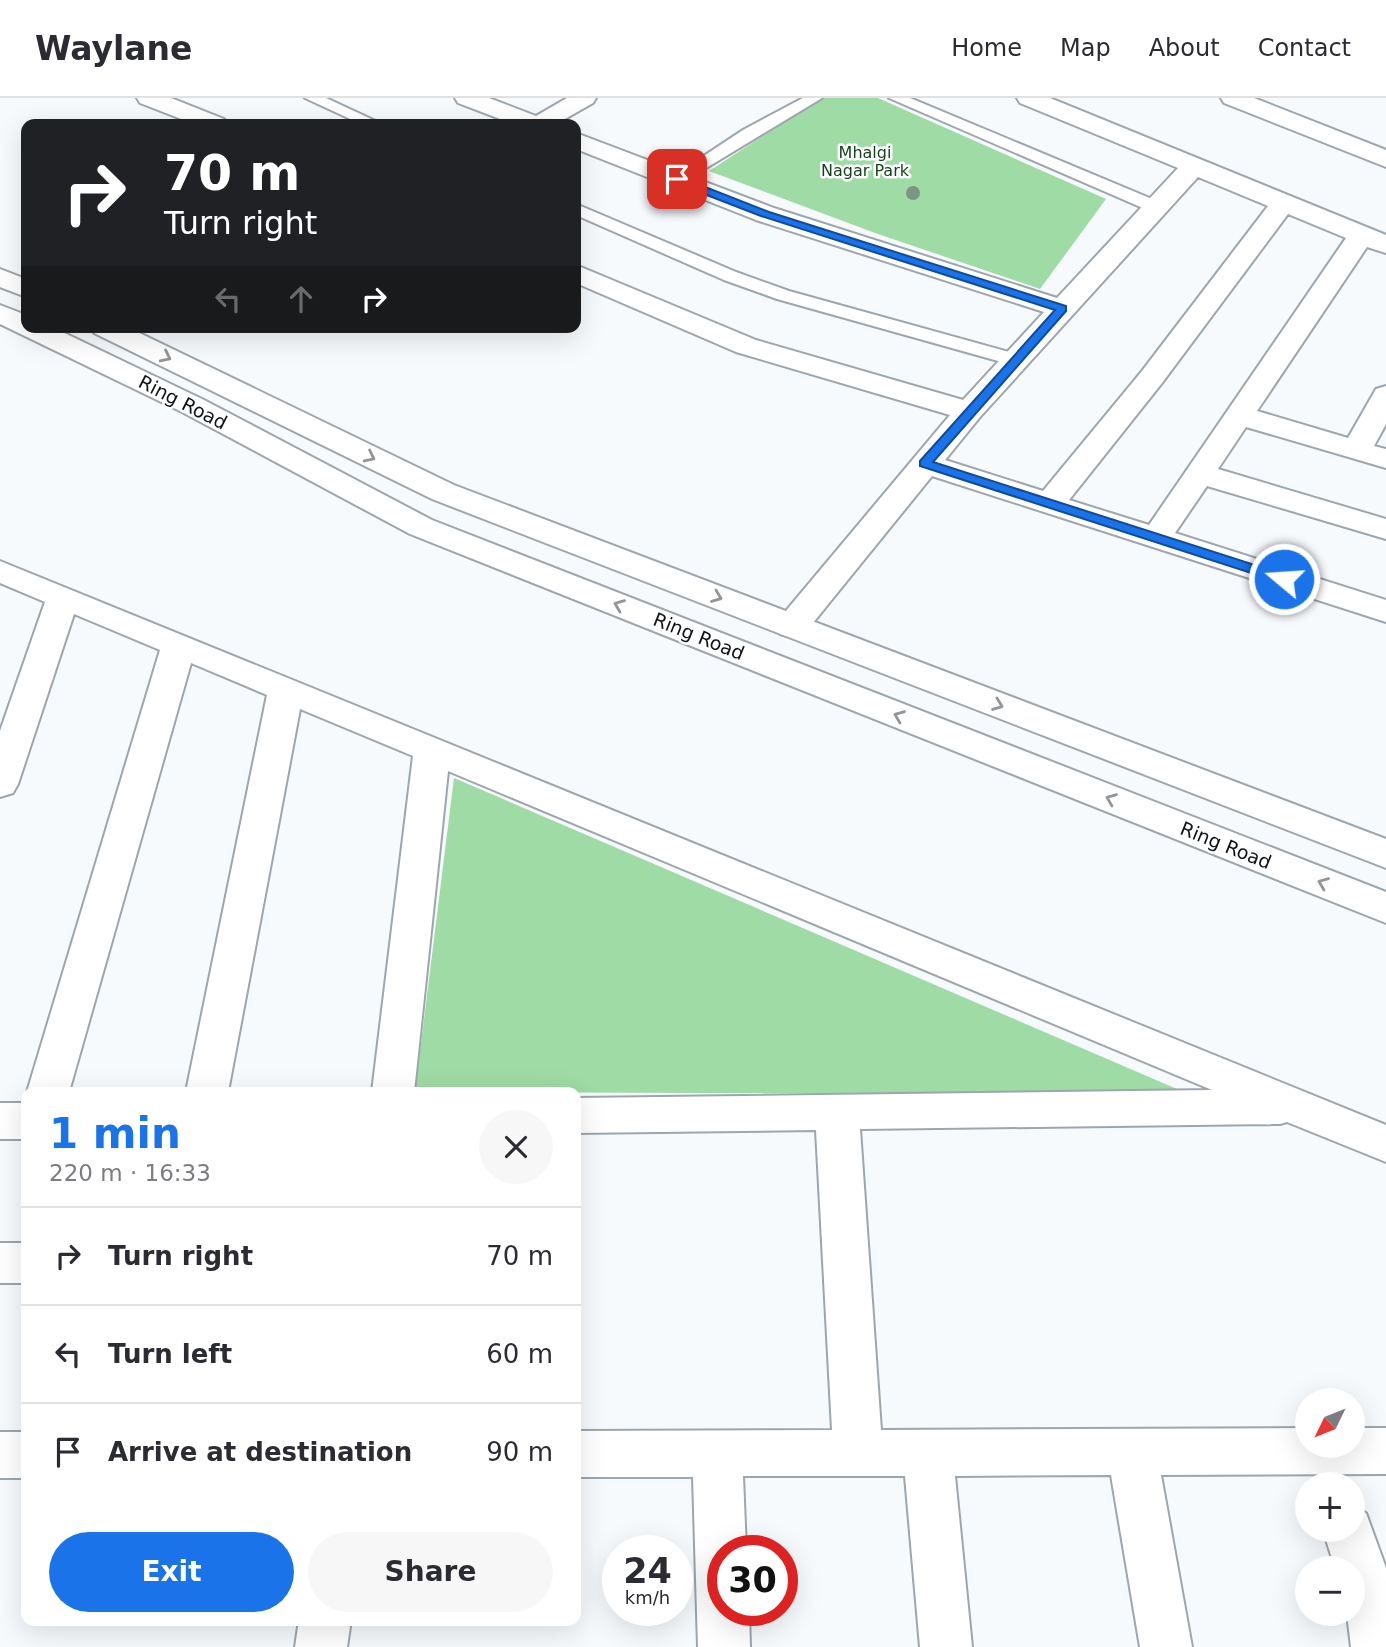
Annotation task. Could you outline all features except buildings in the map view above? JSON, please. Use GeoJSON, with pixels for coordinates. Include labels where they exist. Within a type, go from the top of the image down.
{"type":"FeatureCollection","features":[{"type":"Feature","properties":{"kind":"main road"},"geometry":{"type":"LineString","coordinates":[[149,98],[202,119]]}},
{"type":"Feature","properties":{"kind":"main road"},"geometry":{"type":"LineString","coordinates":[[467,98],[524,119]]}},
{"type":"Feature","properties":{"kind":"main road"},"geometry":{"type":"LineString","coordinates":[[546,119],[584,98]]}},
{"type":"Feature","properties":{"kind":"main road"},"geometry":{"type":"LineString","coordinates":[[1029,98],[1374,240],[1240,416],[1156,538]]}},
{"type":"Feature","properties":{"kind":"main road"},"geometry":{"type":"LineString","coordinates":[[1233,98],[1386,159]]}},
{"type":"Feature","properties":{"kind":"main road"},"geometry":{"type":"LineString","coordinates":[[1290,121],[1306,98]]}},
{"type":"Feature","properties":{"kind":"main road"},"geometry":{"type":"LineString","coordinates":[[581,142],[765,214],[1062,309]]}},
{"type":"Feature","properties":{"kind":"main road"},"geometry":{"type":"LineString","coordinates":[[792,626],[969,411],[1194,166]]}},
{"type":"Feature","properties":{"kind":"main road"},"geometry":{"type":"LineString","coordinates":[[1049,504],[1152,377],[1283,203]]}},
{"type":"Feature","properties":{"kind":"main road"},"geometry":{"type":"LineString","coordinates":[[581,275],[746,346],[969,411]]}},
{"type":"Feature","properties":{"kind":"main road"},"geometry":{"type":"LineString","coordinates":[[0,276],[21,286]]}},
{"type":"Feature","properties":{"kind":"main road","name":"Ring Road"},"geometry":{"type":"LineString","coordinates":[[0,313],[21,324]]}},
{"type":"Feature","properties":{"kind":"main road","name":"Ring Road"},"geometry":{"type":"LineString","coordinates":[[40,333],[193,406],[421,527],[1386,908]]}},
{"type":"Feature","properties":{"kind":"main road","name":"Ring Road"},"geometry":{"type":"LineString","coordinates":[[116,333],[443,492],[1386,854]]}},
{"type":"Feature","properties":{"kind":"main road"},"geometry":{"type":"LineString","coordinates":[[1357,450],[1386,395]]}},
{"type":"Feature","properties":{"kind":"main road"},"geometry":{"type":"LineString","coordinates":[[1240,416],[1386,459]]}},
{"type":"Feature","properties":{"kind":"main road"},"geometry":{"type":"LineString","coordinates":[[924,464],[1386,611]]}},
{"type":"Feature","properties":{"kind":"main road"},"geometry":{"type":"LineString","coordinates":[[1201,474],[1386,529]]}},
{"type":"Feature","properties":{"kind":"main road"},"geometry":{"type":"LineString","coordinates":[[0,571],[1386,1144]]}},
{"type":"Feature","properties":{"kind":"main road"},"geometry":{"type":"LineString","coordinates":[[0,784],[63,597]]}},
{"type":"Feature","properties":{"kind":"main road"},"geometry":{"type":"LineString","coordinates":[[49,1087],[179,645]]}},
{"type":"Feature","properties":{"kind":"main road"},"geometry":{"type":"LineString","coordinates":[[208,1087],[286,690]]}},
{"type":"Feature","properties":{"kind":"main road"},"geometry":{"type":"LineString","coordinates":[[394,1087],[432,750]]}},
{"type":"Feature","properties":{"kind":"main road"},"geometry":{"type":"LineString","coordinates":[[581,1115],[1296,1107]]}},
{"type":"Feature","properties":{"kind":"main road"},"geometry":{"type":"LineString","coordinates":[[837,1112],[858,1453]]}},
{"type":"Feature","properties":{"kind":"main road"},"geometry":{"type":"LineString","coordinates":[[0,1121],[21,1121]]}},
{"type":"Feature","properties":{"kind":"main road"},"geometry":{"type":"LineString","coordinates":[[0,1263],[21,1264]]}},
{"type":"Feature","properties":{"kind":"main road"},"geometry":{"type":"LineString","coordinates":[[581,1454],[1132,1452],[1329,1468],[1386,1451]]}},
{"type":"Feature","properties":{"kind":"main road"},"geometry":{"type":"LineString","coordinates":[[928,1452],[946,1647]]}},
{"type":"Feature","properties":{"kind":"main road"},"geometry":{"type":"LineString","coordinates":[[1132,1452],[1166,1647]]}},
{"type":"Feature","properties":{"kind":"main road"},"geometry":{"type":"LineString","coordinates":[[717,1453],[720,1535]]}},
{"type":"Feature","properties":{"kind":"main road"},"geometry":{"type":"LineString","coordinates":[[0,1455],[21,1455]]}},
{"type":"Feature","properties":{"kind":"main road"},"geometry":{"type":"LineString","coordinates":[[1352,1542],[1371,1604],[1377,1647]]}},
{"type":"Feature","properties":{"kind":"main road"},"geometry":{"type":"LineString","coordinates":[[321,1647],[324,1626]]}},
{"type":"Feature","properties":{"kind":"main road"},"geometry":{"type":"LineString","coordinates":[[723,1626],[724,1647]]}},
{"type":"Feature","properties":{"kind":"lane"},"geometry":{"type":"LineString","coordinates":[[313,98],[362,119]]}},
{"type":"Feature","properties":{"kind":"lane"},"geometry":{"type":"LineString","coordinates":[[677,179],[749,133],[814,98]]}},
{"type":"Feature","properties":{"kind":"lane"},"geometry":{"type":"LineString","coordinates":[[897,98],[1158,208]]}},
{"type":"Feature","properties":{"kind":"lane"},"geometry":{"type":"LineString","coordinates":[[581,211],[730,276],[783,295],[1016,360]]}},
{"type":"Feature","properties":{"kind":"green space","name":"Mhalgi Nagar Park"},"geometry":{"type":"Polygon","coordinates":[[[821,98],[878,98],[1106,199],[1040,289],[875,233],[709,171],[821,98]]]}},
{"type":"Feature","properties":{"kind":"green space"},"geometry":{"type":"Polygon","coordinates":[[[454,778],[1191,1095],[581,1093],[581,1087],[416,1087],[454,778]]]}},
{"type":"Feature","properties":{"kind":"route"},"geometry":{"type":"LineString","coordinates":[[677,179],[765,214],[1062,309],[924,464],[1284,579]]}}]}
